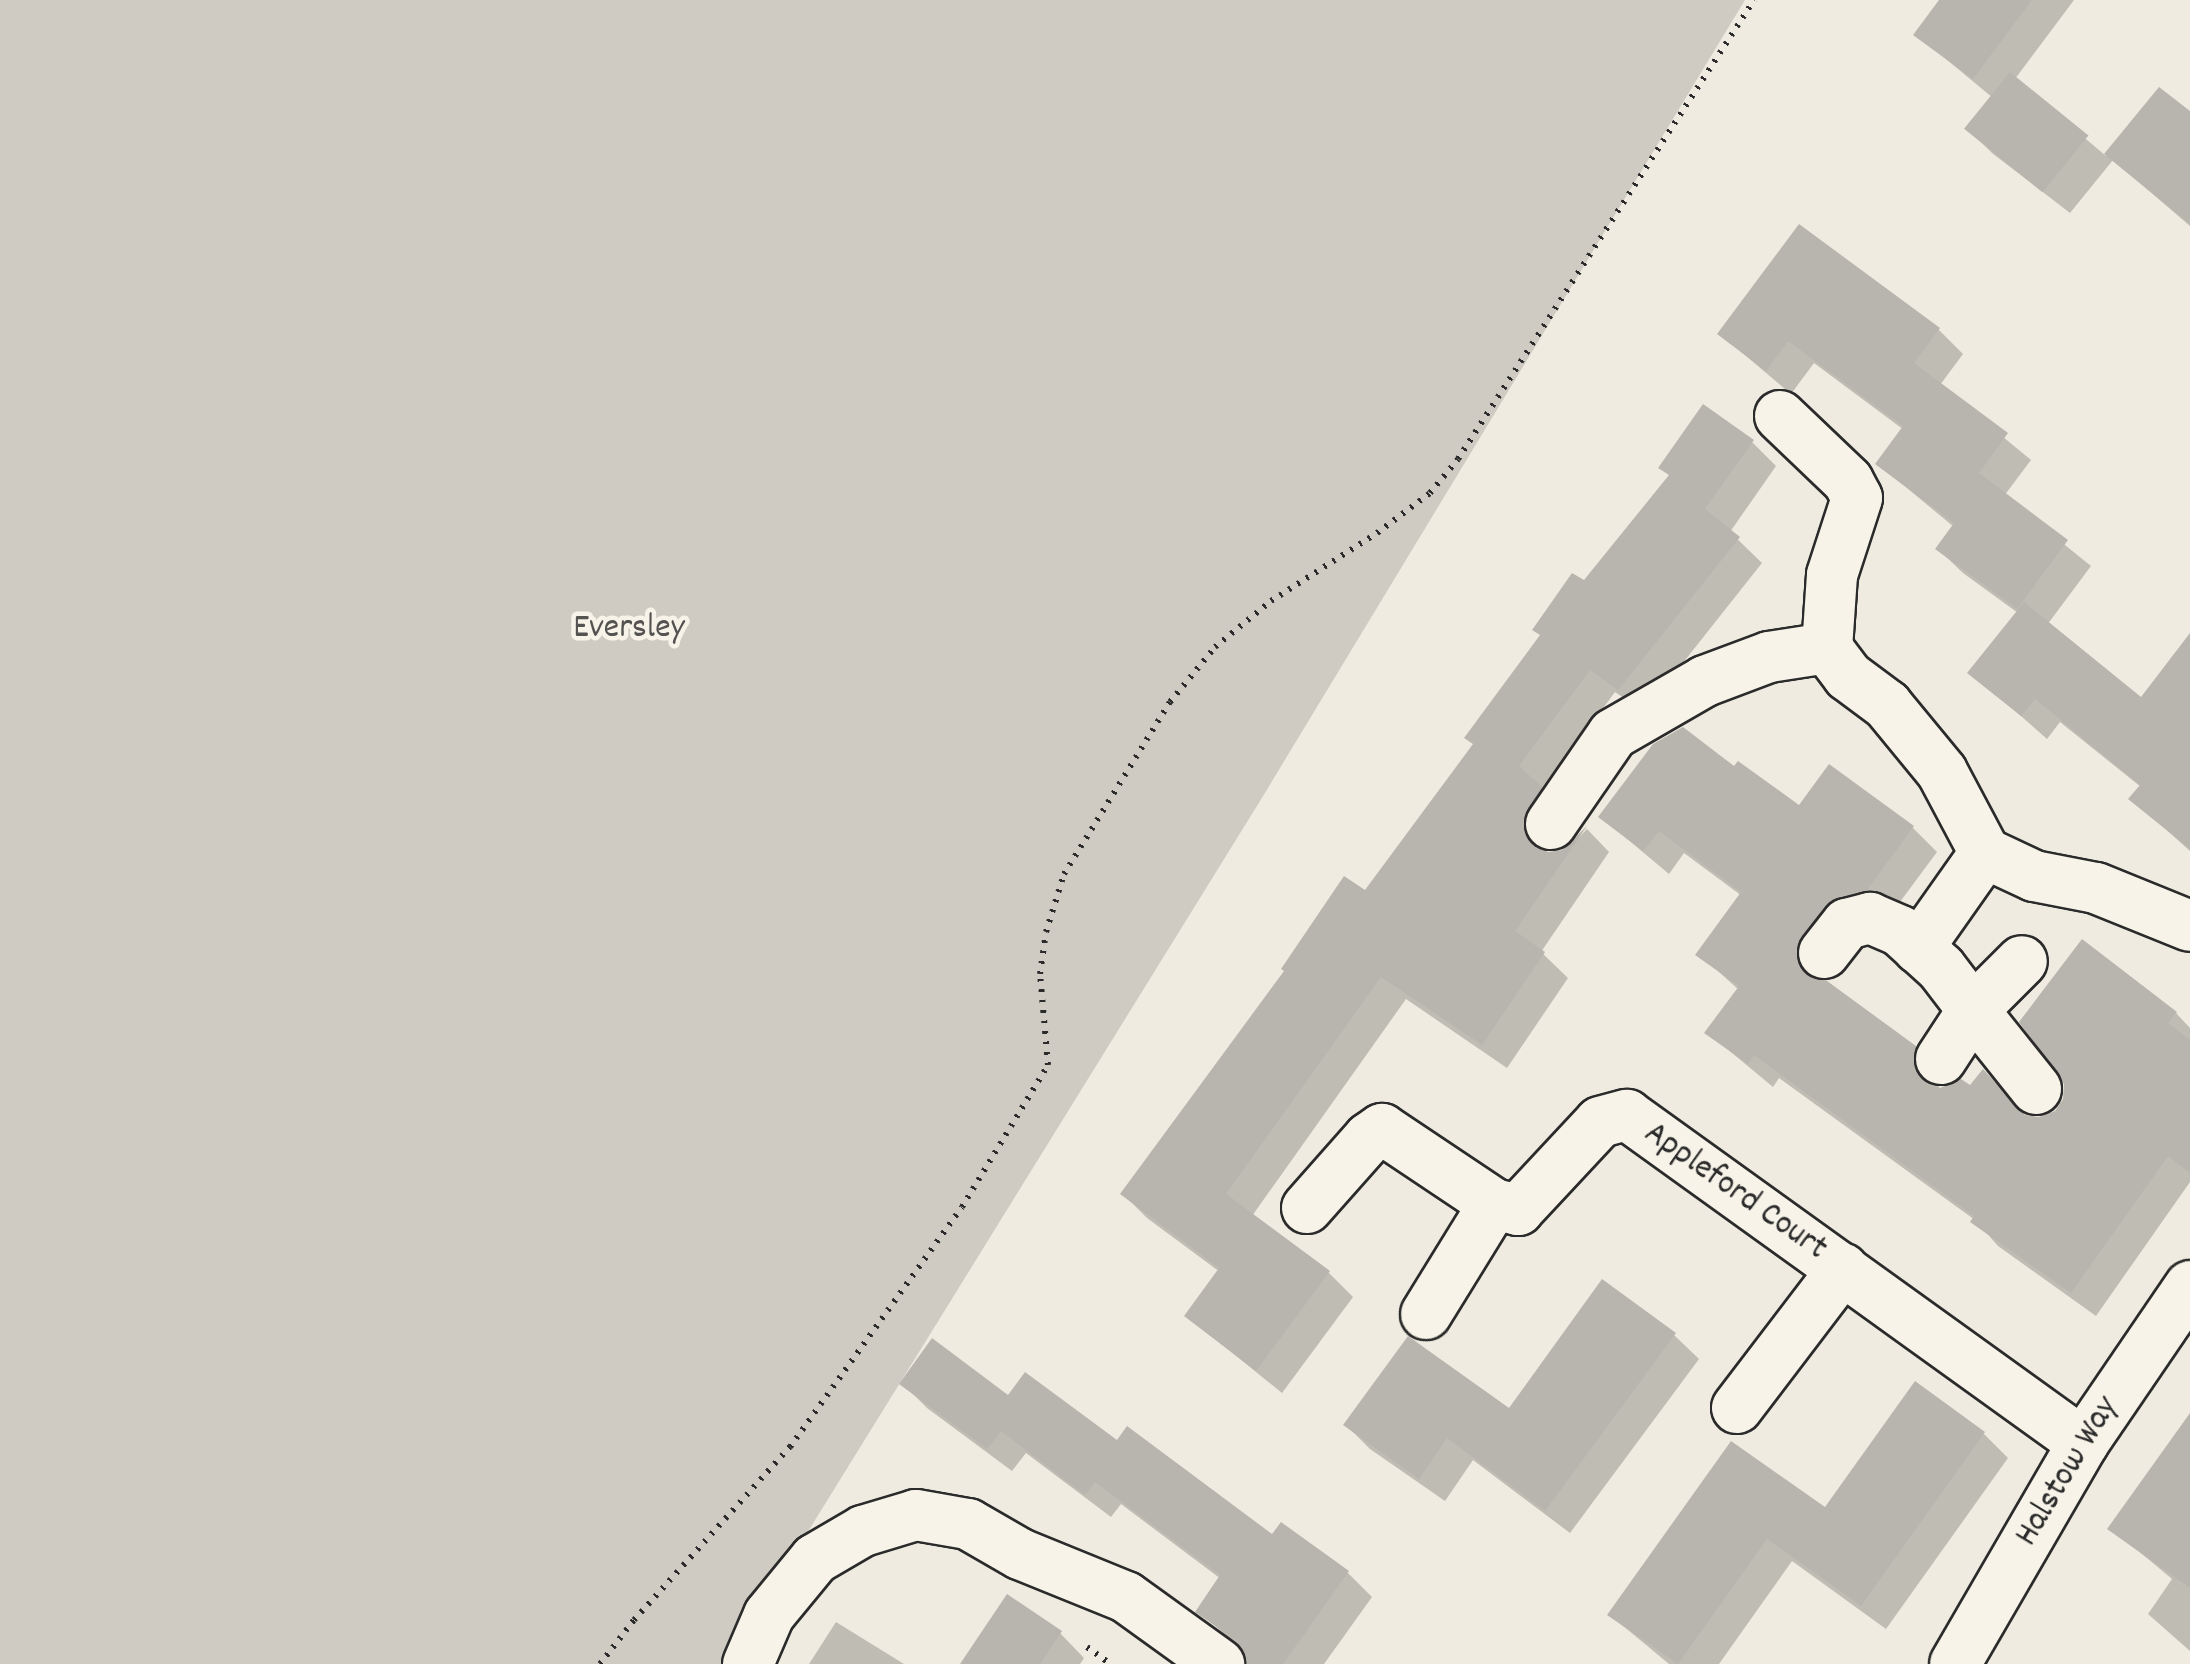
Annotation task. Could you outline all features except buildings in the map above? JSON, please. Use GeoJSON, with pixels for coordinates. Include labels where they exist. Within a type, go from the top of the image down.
{"type":"FeatureCollection","features":[{"type":"Feature","properties":{"kind":"street"},"geometry":{"type":"LineString","coordinates":[[1780,416],[1848,481],[1857,498],[1832,575],[1828,648],[1848,676],[1887,705],[1942,772],[1985,853],[2034,876],[2182,908]]}},
{"type":"Feature","properties":{"kind":"street"},"geometry":{"type":"LineString","coordinates":[[1551,824],[1614,734],[1704,680],[1770,656],[1828,648]]}},
{"type":"Feature","properties":{"kind":"street"},"geometry":{"type":"LineString","coordinates":[[1918,948],[1985,853]]}},
{"type":"Feature","properties":{"kind":"street"},"geometry":{"type":"LineString","coordinates":[[1824,954],[1847,924],[1870,918],[1900,932],[1974,1010],[2036,1089]]}},
{"type":"Feature","properties":{"kind":"street"},"geometry":{"type":"LineString","coordinates":[[1941,1060],[1974,1010],[2022,961]]}},
{"type":"Feature","properties":{"kind":"street","name":"Appleford Court"},"geometry":{"type":"LineString","coordinates":[[1494,1204],[1518,1210],[1600,1122],[1627,1115],[2083,1443]]}},
{"type":"Feature","properties":{"kind":"street"},"geometry":{"type":"LineString","coordinates":[[1307,1208],[1382,1130],[1494,1204],[1426,1314]]}},
{"type":"Feature","properties":{"kind":"street"},"geometry":{"type":"LineString","coordinates":[[1737,1408],[1844,1269]]}},
{"type":"Feature","properties":{"kind":"street","name":"Halstow Way"},"geometry":{"type":"LineString","coordinates":[[1954,1664],[2083,1443],[2190,1286]]}},
{"type":"Feature","properties":{"kind":"street"},"geometry":{"type":"LineString","coordinates":[[748,1664],[769,1615],[814,1559],[862,1531],[916,1515],[968,1524],[1020,1554],[1126,1597],[1219,1664]]}},
{"type":"Feature","properties":{"kind":"path"},"geometry":{"type":"LineString","coordinates":[[600,1664],[634,1620],[790,1447],[962,1207],[1048,1065],[1040,974],[1046,932],[1064,874],[1170,702],[1215,647],[1272,601],[1416,503],[1458,459],[1754,0]]}},
{"type":"Feature","properties":{"kind":"path"},"geometry":{"type":"LineString","coordinates":[[1080,1642],[1110,1664]]}},
{"type":"Feature","properties":{"kind":"green space","name":"Eversley"},"geometry":{"type":"Polygon","coordinates":[[[0,0],[1745,0],[1260,801],[726,1664],[0,1664],[0,0]]]}}]}
